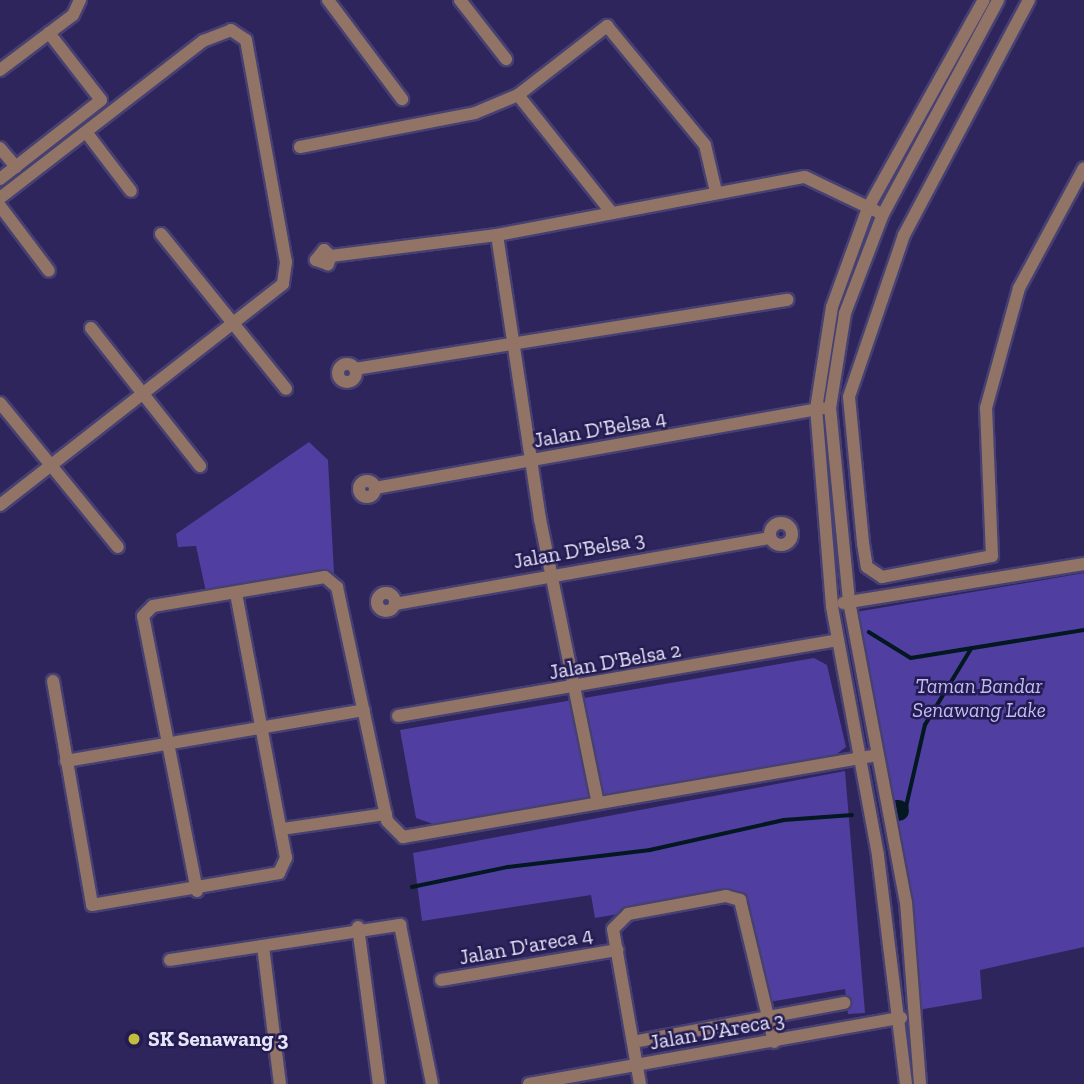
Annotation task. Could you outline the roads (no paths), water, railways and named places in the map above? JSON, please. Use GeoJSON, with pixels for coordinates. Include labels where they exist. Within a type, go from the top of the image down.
{"type":"FeatureCollection","features":[{"type":"Feature","properties":{"kind":"street"},"geometry":{"type":"LineString","coordinates":[[0,71],[73,15],[80,0]]}},
{"type":"Feature","properties":{"kind":"street"},"geometry":{"type":"LineString","coordinates":[[328,0],[402,99]]}},
{"type":"Feature","properties":{"kind":"street"},"geometry":{"type":"LineString","coordinates":[[460,0],[506,60]]}},
{"type":"Feature","properties":{"kind":"street"},"geometry":{"type":"LineString","coordinates":[[905,1084],[895,1018],[893,952],[832,606],[816,409],[832,307],[868,208],[984,0]]}},
{"type":"Feature","properties":{"kind":"street"},"geometry":{"type":"LineString","coordinates":[[920,1084],[912,1018],[906,903],[849,601],[831,408],[845,313],[883,214],[998,0]]}},
{"type":"Feature","properties":{"kind":"street"},"geometry":{"type":"LineString","coordinates":[[1029,0],[904,236],[849,397],[867,567],[883,576],[992,556],[986,408],[1019,288],[1084,168]]}},
{"type":"Feature","properties":{"kind":"street"},"geometry":{"type":"LineString","coordinates":[[300,147],[475,113],[518,95],[607,26],[705,145],[716,192]]}},
{"type":"Feature","properties":{"kind":"street"},"geometry":{"type":"LineString","coordinates":[[0,198],[204,41],[239,31],[250,52],[286,277],[275,296],[0,505]]}},
{"type":"Feature","properties":{"kind":"street"},"geometry":{"type":"LineString","coordinates":[[0,179],[101,100],[49,33]]}},
{"type":"Feature","properties":{"kind":"street"},"geometry":{"type":"LineString","coordinates":[[518,95],[611,212]]}},
{"type":"Feature","properties":{"kind":"street"},"geometry":{"type":"LineString","coordinates":[[86,132],[131,191]]}},
{"type":"Feature","properties":{"kind":"street"},"geometry":{"type":"LineString","coordinates":[[0,148],[16,167]]}},
{"type":"Feature","properties":{"kind":"street"},"geometry":{"type":"LineString","coordinates":[[331,256],[497,235],[805,177],[883,214]]}},
{"type":"Feature","properties":{"kind":"street"},"geometry":{"type":"LineString","coordinates":[[0,206],[49,271]]}},
{"type":"Feature","properties":{"kind":"street"},"geometry":{"type":"LineString","coordinates":[[161,234],[286,389]]}},
{"type":"Feature","properties":{"kind":"street"},"geometry":{"type":"LineString","coordinates":[[497,235],[512,347],[551,574],[598,803]]}},
{"type":"Feature","properties":{"kind":"street"},"geometry":{"type":"LineString","coordinates":[[355,369],[512,347],[788,300]]}},
{"type":"Feature","properties":{"kind":"street"},"geometry":{"type":"LineString","coordinates":[[91,328],[200,466]]}},
{"type":"Feature","properties":{"kind":"street"},"geometry":{"type":"LineString","coordinates":[[0,403],[118,548]]}},
{"type":"Feature","properties":{"kind":"street","name":"Jalan D'Belsa 4"},"geometry":{"type":"LineString","coordinates":[[375,488],[831,408]]}},
{"type":"Feature","properties":{"kind":"street","name":"Jalan D'Belsa 3"},"geometry":{"type":"LineString","coordinates":[[395,604],[551,574],[770,538]]}},
{"type":"Feature","properties":{"kind":"street"},"geometry":{"type":"LineString","coordinates":[[832,606],[849,601],[1084,564]]}},
{"type":"Feature","properties":{"kind":"street"},"geometry":{"type":"LineString","coordinates":[[197,891],[143,616],[153,606],[326,577],[337,587],[386,814],[402,837],[877,755]]}},
{"type":"Feature","properties":{"kind":"street"},"geometry":{"type":"LineString","coordinates":[[53,681],[92,905],[197,891],[279,873],[286,858],[282,829],[236,594]]}},
{"type":"Feature","properties":{"kind":"street","name":"Jalan D'Belsa 2"},"geometry":{"type":"LineString","coordinates":[[398,716],[574,688],[837,640]]}},
{"type":"Feature","properties":{"kind":"street"},"geometry":{"type":"LineString","coordinates":[[66,761],[365,710]]}},
{"type":"Feature","properties":{"kind":"street"},"geometry":{"type":"LineString","coordinates":[[282,829],[386,814]]}},
{"type":"Feature","properties":{"kind":"street"},"geometry":{"type":"LineString","coordinates":[[640,1084],[613,929],[628,914],[726,895],[740,900],[774,1042]]}},
{"type":"Feature","properties":{"kind":"street"},"geometry":{"type":"LineString","coordinates":[[170,960],[388,923],[406,934],[432,1084]]}},
{"type":"Feature","properties":{"kind":"street"},"geometry":{"type":"LineString","coordinates":[[358,928],[379,1084]]}},
{"type":"Feature","properties":{"kind":"street"},"geometry":{"type":"LineString","coordinates":[[263,946],[280,1084]]}},
{"type":"Feature","properties":{"kind":"street","name":"Jalan D'areca 4"},"geometry":{"type":"LineString","coordinates":[[441,980],[617,950]]}},
{"type":"Feature","properties":{"kind":"street"},"geometry":{"type":"LineString","coordinates":[[633,1042],[768,1014],[844,1003]]}},
{"type":"Feature","properties":{"kind":"street","name":"Jalan D'Areca 3"},"geometry":{"type":"LineString","coordinates":[[529,1084],[774,1042],[895,1018],[912,1018]]}},
{"type":"Feature","properties":{"kind":"waterway"},"geometry":{"type":"LineString","coordinates":[[869,632],[911,658],[1084,630]]}},
{"type":"Feature","properties":{"kind":"waterway"},"geometry":{"type":"LineString","coordinates":[[898,810],[906,807],[925,725],[971,649]]}},
{"type":"Feature","properties":{"kind":"waterway"},"geometry":{"type":"LineString","coordinates":[[412,887],[508,867],[650,850],[784,820],[852,815]]}},
{"type":"Feature","properties":{"kind":"place","name":"SK Senawang 3"},"geometry":{"type":"Point","coordinates":[134,1039]}},
{"type":"Feature","properties":{"kind":"park label","name":"Taman Bandar Senawang Lake"},"geometry":{"type":"Point","coordinates":[979,698]}}]}
